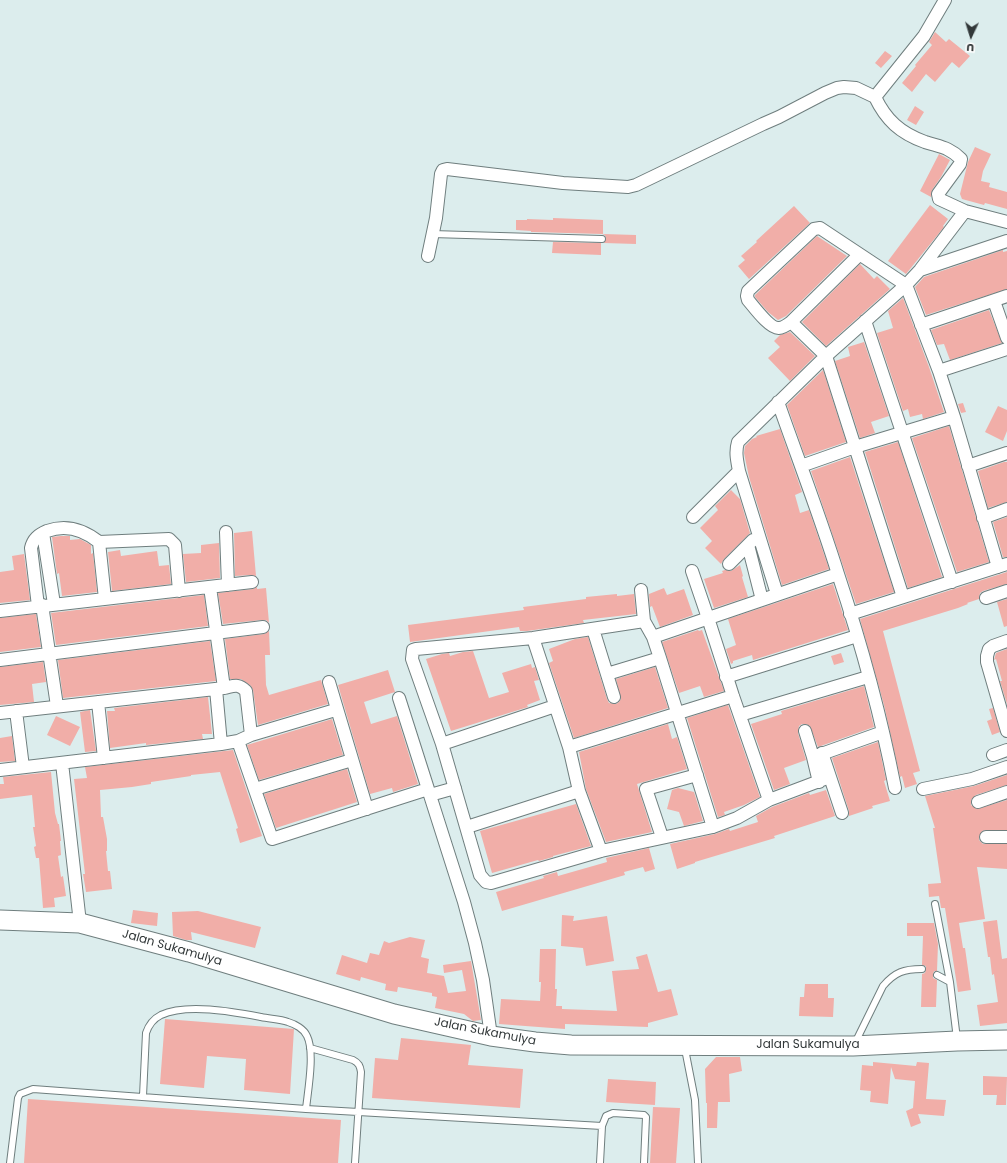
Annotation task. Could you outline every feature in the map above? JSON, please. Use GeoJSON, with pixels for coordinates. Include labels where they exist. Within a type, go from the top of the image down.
{"type":"FeatureCollection","features":[{"type":"Feature","properties":{"kind":"main road","name":"Jalan Sukamulya"},"geometry":{"type":"LineString","coordinates":[[0,920],[80,923],[189,952],[394,1014],[491,1036],[535,1042],[572,1045],[853,1046],[1007,1040]]}},
{"type":"Feature","properties":{"kind":"street"},"geometry":{"type":"LineString","coordinates":[[875,97],[924,36],[945,0]]}},
{"type":"Feature","properties":{"kind":"street"},"geometry":{"type":"LineString","coordinates":[[428,256],[441,174],[443,170],[447,169],[563,183],[632,186],[779,117],[830,90],[844,87],[856,88],[875,97],[881,109],[896,126],[907,135],[949,149],[961,159],[960,164],[938,195],[939,199],[965,211],[1007,222]]}},
{"type":"Feature","properties":{"kind":"street"},"geometry":{"type":"LineString","coordinates":[[778,594],[739,471],[736,456],[738,442],[826,356],[906,285],[920,270],[965,211]]}},
{"type":"Feature","properties":{"kind":"street"},"geometry":{"type":"LineString","coordinates":[[850,614],[1003,565],[983,518],[954,417],[922,325],[906,285],[820,228],[817,228],[814,229],[748,291],[748,300],[771,326],[774,328],[780,328],[791,322],[859,255]]}},
{"type":"Feature","properties":{"kind":"street"},"geometry":{"type":"LineString","coordinates":[[920,270],[1007,241]]}},
{"type":"Feature","properties":{"kind":"street"},"geometry":{"type":"LineString","coordinates":[[922,325],[1007,296]]}},
{"type":"Feature","properties":{"kind":"street"},"geometry":{"type":"LineString","coordinates":[[994,301],[1007,338]]}},
{"type":"Feature","properties":{"kind":"street"},"geometry":{"type":"LineString","coordinates":[[865,321],[952,582]]}},
{"type":"Feature","properties":{"kind":"street"},"geometry":{"type":"LineString","coordinates":[[791,322],[826,356],[903,598]]}},
{"type":"Feature","properties":{"kind":"street"},"geometry":{"type":"LineString","coordinates":[[939,372],[1007,349]]}},
{"type":"Feature","properties":{"kind":"street"},"geometry":{"type":"LineString","coordinates":[[778,402],[838,574],[857,636],[895,788]]}},
{"type":"Feature","properties":{"kind":"street"},"geometry":{"type":"LineString","coordinates":[[801,466],[855,447],[954,417]]}},
{"type":"Feature","properties":{"kind":"street"},"geometry":{"type":"LineString","coordinates":[[968,466],[1007,452]]}},
{"type":"Feature","properties":{"kind":"street"},"geometry":{"type":"LineString","coordinates":[[693,517],[739,471]]}},
{"type":"Feature","properties":{"kind":"street"},"geometry":{"type":"LineString","coordinates":[[983,518],[1007,509]]}},
{"type":"Feature","properties":{"kind":"street"},"geometry":{"type":"LineString","coordinates":[[57,706],[48,653],[43,533],[58,528],[67,528],[86,534],[99,542],[169,539],[175,545],[179,591]]}},
{"type":"Feature","properties":{"kind":"street"},"geometry":{"type":"LineString","coordinates":[[226,532],[228,585]]}},
{"type":"Feature","properties":{"kind":"street"},"geometry":{"type":"LineString","coordinates":[[729,564],[759,533]]}},
{"type":"Feature","properties":{"kind":"street"},"geometry":{"type":"LineString","coordinates":[[99,542],[105,599]]}},
{"type":"Feature","properties":{"kind":"street"},"geometry":{"type":"LineString","coordinates":[[748,545],[762,600]]}},
{"type":"Feature","properties":{"kind":"street"},"geometry":{"type":"LineString","coordinates":[[692,571],[726,677],[769,800]]}},
{"type":"Feature","properties":{"kind":"street"},"geometry":{"type":"LineString","coordinates":[[652,637],[838,574]]}},
{"type":"Feature","properties":{"kind":"street"},"geometry":{"type":"LineString","coordinates":[[0,611],[252,582]]}},
{"type":"Feature","properties":{"kind":"street"},"geometry":{"type":"LineString","coordinates":[[210,587],[216,634],[220,689],[220,744]]}},
{"type":"Feature","properties":{"kind":"street"},"geometry":{"type":"LineString","coordinates":[[641,590],[644,620],[660,658],[713,827]]}},
{"type":"Feature","properties":{"kind":"street"},"geometry":{"type":"LineString","coordinates":[[986,598],[1007,592]]}},
{"type":"Feature","properties":{"kind":"street"},"geometry":{"type":"LineString","coordinates":[[644,620],[532,638],[413,650],[412,659],[442,744],[480,875],[486,882],[491,883],[601,850],[713,827],[737,818],[769,800],[830,777]]}},
{"type":"Feature","properties":{"kind":"street"},"geometry":{"type":"LineString","coordinates":[[0,660],[263,628]]}},
{"type":"Feature","properties":{"kind":"street"},"geometry":{"type":"LineString","coordinates":[[593,629],[614,697]]}},
{"type":"Feature","properties":{"kind":"street"},"geometry":{"type":"LineString","coordinates":[[726,677],[857,636]]}},
{"type":"Feature","properties":{"kind":"street"},"geometry":{"type":"LineString","coordinates":[[532,638],[569,747],[579,791],[601,850]]}},
{"type":"Feature","properties":{"kind":"street"},"geometry":{"type":"LineString","coordinates":[[1007,641],[988,649],[987,662],[1007,731]]}},
{"type":"Feature","properties":{"kind":"street"},"geometry":{"type":"LineString","coordinates":[[607,674],[660,658]]}},
{"type":"Feature","properties":{"kind":"street"},"geometry":{"type":"LineString","coordinates":[[740,715],[868,677]]}},
{"type":"Feature","properties":{"kind":"street"},"geometry":{"type":"LineString","coordinates":[[329,682],[367,809]]}},
{"type":"Feature","properties":{"kind":"street"},"geometry":{"type":"LineString","coordinates":[[0,713],[240,686],[246,691],[251,735]]}},
{"type":"Feature","properties":{"kind":"street"},"geometry":{"type":"LineString","coordinates":[[569,747],[733,696]]}},
{"type":"Feature","properties":{"kind":"street"},"geometry":{"type":"LineString","coordinates":[[399,698],[464,902],[483,980],[491,1036]]}},
{"type":"Feature","properties":{"kind":"street"},"geometry":{"type":"LineString","coordinates":[[98,702],[104,758]]}},
{"type":"Feature","properties":{"kind":"street"},"geometry":{"type":"LineString","coordinates":[[442,744],[555,706]]}},
{"type":"Feature","properties":{"kind":"street"},"geometry":{"type":"LineString","coordinates":[[16,711],[23,767]]}},
{"type":"Feature","properties":{"kind":"street"},"geometry":{"type":"LineString","coordinates":[[0,770],[238,741],[251,735],[332,711]]}},
{"type":"Feature","properties":{"kind":"street"},"geometry":{"type":"LineString","coordinates":[[806,731],[830,777],[842,813]]}},
{"type":"Feature","properties":{"kind":"street"},"geometry":{"type":"LineString","coordinates":[[818,755],[882,732]]}},
{"type":"Feature","properties":{"kind":"street"},"geometry":{"type":"LineString","coordinates":[[238,741],[272,839],[367,809],[429,792],[455,788]]}},
{"type":"Feature","properties":{"kind":"street"},"geometry":{"type":"LineString","coordinates":[[993,755],[1007,750]]}},
{"type":"Feature","properties":{"kind":"street"},"geometry":{"type":"LineString","coordinates":[[818,755],[819,782]]}},
{"type":"Feature","properties":{"kind":"street"},"geometry":{"type":"LineString","coordinates":[[254,789],[352,760]]}},
{"type":"Feature","properties":{"kind":"street"},"geometry":{"type":"LineString","coordinates":[[62,763],[80,923]]}},
{"type":"Feature","properties":{"kind":"street"},"geometry":{"type":"LineString","coordinates":[[923,789],[972,779],[1007,767]]}},
{"type":"Feature","properties":{"kind":"street"},"geometry":{"type":"LineString","coordinates":[[662,837],[646,789],[697,774]]}},
{"type":"Feature","properties":{"kind":"street"},"geometry":{"type":"LineString","coordinates":[[467,827],[579,791]]}},
{"type":"Feature","properties":{"kind":"street"},"geometry":{"type":"LineString","coordinates":[[978,802],[1007,792]]}},
{"type":"Feature","properties":{"kind":"street"},"geometry":{"type":"LineString","coordinates":[[986,837],[1007,837]]}},
{"type":"Feature","properties":{"kind":"lane"},"geometry":{"type":"LineString","coordinates":[[432,234],[602,239]]}},
{"type":"Feature","properties":{"kind":"lane"},"geometry":{"type":"LineString","coordinates":[[935,904],[950,982],[957,1041]]}},
{"type":"Feature","properties":{"kind":"lane"},"geometry":{"type":"LineString","coordinates":[[853,1046],[883,986],[889,979],[898,973],[909,969],[922,969]]}},
{"type":"Feature","properties":{"kind":"lane"},"geometry":{"type":"LineString","coordinates":[[937,975],[950,982]]}},
{"type":"Feature","properties":{"kind":"lane"},"geometry":{"type":"LineString","coordinates":[[143,1096],[146,1033],[154,1019],[172,1012],[199,1009],[226,1011],[288,1022],[300,1028],[307,1036],[311,1054],[306,1109]]}},
{"type":"Feature","properties":{"kind":"lane"},"geometry":{"type":"LineString","coordinates":[[684,1045],[695,1100],[698,1163]]}},
{"type":"Feature","properties":{"kind":"lane"},"geometry":{"type":"LineString","coordinates":[[310,1048],[353,1060],[357,1062],[360,1067],[361,1072],[355,1163]]}},
{"type":"Feature","properties":{"kind":"lane"},"geometry":{"type":"LineString","coordinates":[[10,1163],[18,1098],[24,1091],[33,1089],[306,1109],[602,1126]]}},
{"type":"Feature","properties":{"kind":"lane"},"geometry":{"type":"LineString","coordinates":[[600,1163],[602,1126],[606,1116],[613,1113],[644,1115],[646,1121],[644,1163]]}},
{"type":"Feature","properties":{"kind":"building"},"geometry":{"type":"Polygon","coordinates":[[[935,32],[946,42],[949,39],[970,56],[959,68],[952,62],[935,82],[926,74],[912,92],[902,83],[932,45],[929,42],[935,32]]]}},
{"type":"Feature","properties":{"kind":"building"},"geometry":{"type":"Polygon","coordinates":[[[885,51],[892,56],[881,68],[875,63],[885,51]]]}},
{"type":"Feature","properties":{"kind":"building"},"geometry":{"type":"Polygon","coordinates":[[[915,106],[924,112],[916,125],[907,120],[915,106]]]}},
{"type":"Feature","properties":{"kind":"building"},"geometry":{"type":"Polygon","coordinates":[[[975,147],[991,154],[983,171],[981,181],[990,183],[989,187],[1007,192],[1007,209],[962,199],[960,194],[968,162],[975,147]]]}},
{"type":"Feature","properties":{"kind":"building"},"geometry":{"type":"Polygon","coordinates":[[[939,154],[950,160],[932,190],[931,197],[920,191],[939,154]]]}},
{"type":"Feature","properties":{"kind":"building"},"geometry":{"type":"Polygon","coordinates":[[[930,205],[948,219],[943,226],[944,227],[906,274],[888,261],[930,205]]]}},
{"type":"Feature","properties":{"kind":"building"},"geometry":{"type":"Polygon","coordinates":[[[794,206],[810,223],[749,279],[738,266],[745,260],[741,256],[794,206]]]}},
{"type":"Feature","properties":{"kind":"building"},"geometry":{"type":"Polygon","coordinates":[[[553,218],[603,220],[603,234],[636,235],[636,244],[604,243],[606,239],[605,235],[602,234],[531,232],[516,230],[516,220],[553,220],[553,218]]]}},
{"type":"Feature","properties":{"kind":"building"},"geometry":{"type":"Polygon","coordinates":[[[817,236],[847,256],[786,316],[778,320],[768,312],[755,297],[755,295],[817,236]]]}},
{"type":"Feature","properties":{"kind":"building"},"geometry":{"type":"Polygon","coordinates":[[[553,242],[601,243],[601,255],[552,253],[553,242]]]}},
{"type":"Feature","properties":{"kind":"building"},"geometry":{"type":"Polygon","coordinates":[[[1003,250],[1003,252],[1007,251],[1007,289],[926,315],[915,287],[924,277],[1003,250]]]}},
{"type":"Feature","properties":{"kind":"building"},"geometry":{"type":"Polygon","coordinates":[[[860,264],[874,279],[877,276],[890,289],[826,346],[802,322],[860,264]]]}},
{"type":"Feature","properties":{"kind":"building"},"geometry":{"type":"Polygon","coordinates":[[[903,298],[944,412],[923,419],[922,414],[910,417],[908,409],[903,411],[877,333],[893,328],[888,311],[903,298]]]}},
{"type":"Feature","properties":{"kind":"building"},"geometry":{"type":"Polygon","coordinates":[[[989,310],[1002,343],[950,360],[944,344],[937,345],[931,330],[989,310]]]}},
{"type":"Feature","properties":{"kind":"building"},"geometry":{"type":"Polygon","coordinates":[[[790,332],[815,356],[790,381],[768,358],[780,347],[774,341],[780,335],[790,332]]]}},
{"type":"Feature","properties":{"kind":"building"},"geometry":{"type":"Polygon","coordinates":[[[864,342],[889,416],[871,422],[875,433],[860,438],[835,361],[850,356],[848,347],[864,342]]]}},
{"type":"Feature","properties":{"kind":"building"},"geometry":{"type":"Polygon","coordinates":[[[823,370],[846,442],[805,456],[787,405],[823,370]]]}},
{"type":"Feature","properties":{"kind":"building"},"geometry":{"type":"Polygon","coordinates":[[[963,403],[966,412],[961,413],[958,404],[963,403]]]}},
{"type":"Feature","properties":{"kind":"building"},"geometry":{"type":"Polygon","coordinates":[[[998,406],[1007,410],[1007,431],[1003,441],[985,432],[998,406]]]}},
{"type":"Feature","properties":{"kind":"building"},"geometry":{"type":"Polygon","coordinates":[[[949,426],[989,562],[957,572],[912,438],[949,426]]]}},
{"type":"Feature","properties":{"kind":"building"},"geometry":{"type":"Polygon","coordinates":[[[780,429],[802,492],[795,495],[800,513],[809,510],[829,569],[782,585],[749,477],[744,453],[745,446],[752,439],[757,437],[756,436],[780,429]]]}},
{"type":"Feature","properties":{"kind":"building"},"geometry":{"type":"Polygon","coordinates":[[[898,442],[942,577],[908,588],[865,452],[898,442]]]}},
{"type":"Feature","properties":{"kind":"building"},"geometry":{"type":"Polygon","coordinates":[[[850,457],[894,592],[856,604],[811,471],[850,457]]]}},
{"type":"Feature","properties":{"kind":"building"},"geometry":{"type":"Polygon","coordinates":[[[1007,462],[1007,502],[988,508],[978,471],[1007,462]]]}},
{"type":"Feature","properties":{"kind":"building"},"geometry":{"type":"Polygon","coordinates":[[[731,490],[740,499],[750,533],[724,559],[721,564],[705,548],[712,541],[700,528],[718,510],[715,506],[731,490]]]}},
{"type":"Feature","properties":{"kind":"building"},"geometry":{"type":"Polygon","coordinates":[[[1007,517],[1007,557],[1003,557],[993,522],[1007,517]]]}},
{"type":"Feature","properties":{"kind":"building"},"geometry":{"type":"Polygon","coordinates":[[[252,531],[256,576],[235,576],[234,533],[252,531]]]}},
{"type":"Feature","properties":{"kind":"building"},"geometry":{"type":"Polygon","coordinates":[[[70,536],[70,540],[80,539],[91,545],[97,592],[62,596],[59,573],[57,574],[52,537],[70,536]]]}},
{"type":"Feature","properties":{"kind":"building"},"geometry":{"type":"Polygon","coordinates":[[[219,543],[220,578],[186,582],[183,554],[201,553],[201,545],[219,543]]]}},
{"type":"Feature","properties":{"kind":"building"},"geometry":{"type":"Polygon","coordinates":[[[120,550],[121,556],[157,551],[159,566],[169,565],[171,584],[112,591],[108,552],[120,550]]]}},
{"type":"Feature","properties":{"kind":"building"},"geometry":{"type":"Polygon","coordinates":[[[24,554],[30,600],[0,603],[0,572],[14,570],[12,556],[24,554]]]}},
{"type":"Feature","properties":{"kind":"building"},"geometry":{"type":"Polygon","coordinates":[[[740,565],[748,597],[714,608],[704,579],[723,573],[722,571],[725,570],[731,571],[740,565]]]}},
{"type":"Feature","properties":{"kind":"building"},"geometry":{"type":"Polygon","coordinates":[[[1007,572],[1007,584],[983,591],[980,593],[979,599],[958,608],[883,631],[920,771],[913,773],[917,784],[905,788],[902,776],[900,777],[884,705],[860,619],[1007,572]]]}},
{"type":"Feature","properties":{"kind":"building"},"geometry":{"type":"Polygon","coordinates":[[[833,584],[848,630],[753,660],[752,655],[733,661],[731,664],[726,649],[736,645],[728,619],[833,584]]]}},
{"type":"Feature","properties":{"kind":"building"},"geometry":{"type":"Polygon","coordinates":[[[257,587],[257,589],[266,588],[269,623],[266,620],[262,620],[223,624],[218,593],[253,589],[257,587]]]}},
{"type":"Feature","properties":{"kind":"building"},"geometry":{"type":"Polygon","coordinates":[[[664,588],[667,595],[684,589],[693,615],[660,627],[652,606],[650,607],[649,594],[664,588]]]}},
{"type":"Feature","properties":{"kind":"building"},"geometry":{"type":"Polygon","coordinates":[[[617,594],[617,596],[634,594],[636,614],[583,620],[584,623],[527,631],[520,631],[519,627],[410,642],[408,625],[524,610],[523,607],[586,599],[586,597],[617,594]]]}},
{"type":"Feature","properties":{"kind":"building"},"geometry":{"type":"Polygon","coordinates":[[[204,595],[208,626],[56,645],[51,613],[204,595]]]}},
{"type":"Feature","properties":{"kind":"building"},"geometry":{"type":"Polygon","coordinates":[[[1007,599],[1007,626],[1004,627],[997,602],[1007,599]]]}},
{"type":"Feature","properties":{"kind":"building"},"geometry":{"type":"Polygon","coordinates":[[[36,614],[41,647],[0,652],[0,618],[36,614]]]}},
{"type":"Feature","properties":{"kind":"building"},"geometry":{"type":"Polygon","coordinates":[[[702,630],[724,691],[704,697],[700,686],[679,693],[662,642],[702,630]]]}},
{"type":"Feature","properties":{"kind":"building"},"geometry":{"type":"Polygon","coordinates":[[[269,631],[270,655],[265,655],[266,685],[269,695],[321,680],[328,704],[258,725],[253,690],[251,686],[241,679],[230,679],[225,639],[264,634],[269,631]]]}},
{"type":"Feature","properties":{"kind":"building"},"geometry":{"type":"Polygon","coordinates":[[[588,637],[609,703],[616,704],[621,699],[616,679],[655,667],[668,708],[574,738],[549,663],[553,661],[549,649],[575,639],[588,637]]]}},
{"type":"Feature","properties":{"kind":"building"},"geometry":{"type":"Polygon","coordinates":[[[210,641],[216,681],[63,698],[58,660],[210,641]]]}},
{"type":"Feature","properties":{"kind":"building"},"geometry":{"type":"Polygon","coordinates":[[[1007,649],[1007,704],[1000,681],[1002,681],[996,659],[994,660],[996,653],[1007,649]]]}},
{"type":"Feature","properties":{"kind":"building"},"geometry":{"type":"Polygon","coordinates":[[[473,651],[489,698],[509,692],[502,673],[531,664],[532,668],[535,667],[539,680],[534,681],[540,700],[527,705],[528,707],[451,731],[426,659],[442,654],[449,653],[450,656],[473,651]]]}},
{"type":"Feature","properties":{"kind":"building"},"geometry":{"type":"Polygon","coordinates":[[[841,653],[844,662],[834,665],[831,656],[841,653]]]}},
{"type":"Feature","properties":{"kind":"building"},"geometry":{"type":"Polygon","coordinates":[[[43,662],[46,682],[32,684],[34,702],[0,705],[0,667],[43,662]]]}},
{"type":"Feature","properties":{"kind":"building"},"geometry":{"type":"Polygon","coordinates":[[[388,670],[395,692],[364,702],[371,724],[397,716],[418,784],[393,792],[392,788],[370,794],[338,685],[388,670]]]}},
{"type":"Feature","properties":{"kind":"building"},"geometry":{"type":"Polygon","coordinates":[[[864,686],[874,727],[818,747],[810,726],[802,724],[799,726],[798,733],[806,760],[784,768],[790,784],[774,790],[751,724],[782,714],[781,711],[864,686]]]}},
{"type":"Feature","properties":{"kind":"building"},"geometry":{"type":"Polygon","coordinates":[[[208,697],[212,734],[202,734],[203,739],[146,745],[146,743],[110,748],[107,711],[115,711],[114,708],[208,697]]]}},
{"type":"Feature","properties":{"kind":"building"},"geometry":{"type":"Polygon","coordinates":[[[728,705],[760,797],[744,805],[724,812],[725,815],[718,817],[687,718],[728,705]]]}},
{"type":"Feature","properties":{"kind":"building"},"geometry":{"type":"Polygon","coordinates":[[[993,708],[1000,732],[992,735],[987,721],[992,719],[989,709],[993,708]]]}},
{"type":"Feature","properties":{"kind":"building"},"geometry":{"type":"Polygon","coordinates":[[[90,710],[96,751],[85,752],[80,712],[90,710]]]}},
{"type":"Feature","properties":{"kind":"building"},"geometry":{"type":"Polygon","coordinates":[[[56,716],[80,727],[70,746],[47,735],[56,716]]]}},
{"type":"Feature","properties":{"kind":"building"},"geometry":{"type":"Polygon","coordinates":[[[332,719],[343,755],[259,780],[247,745],[332,719]]]}},
{"type":"Feature","properties":{"kind":"building"},"geometry":{"type":"Polygon","coordinates":[[[668,724],[672,739],[677,737],[687,769],[637,784],[652,832],[606,842],[586,789],[579,752],[668,724]]]}},
{"type":"Feature","properties":{"kind":"building"},"geometry":{"type":"Polygon","coordinates":[[[12,736],[15,761],[0,762],[0,738],[12,736]]]}},
{"type":"Feature","properties":{"kind":"building"},"geometry":{"type":"Polygon","coordinates":[[[878,742],[886,780],[884,781],[890,801],[872,806],[873,808],[849,816],[849,811],[832,758],[878,742]]]}},
{"type":"Feature","properties":{"kind":"building"},"geometry":{"type":"Polygon","coordinates":[[[233,750],[262,836],[240,843],[236,829],[238,828],[220,772],[191,775],[132,787],[100,790],[101,817],[103,817],[107,839],[106,851],[108,871],[110,871],[112,889],[86,892],[74,779],[87,778],[85,767],[233,750]]]}},
{"type":"Feature","properties":{"kind":"building"},"geometry":{"type":"Polygon","coordinates":[[[347,769],[357,802],[276,828],[264,794],[347,769]]]}},
{"type":"Feature","properties":{"kind":"building"},"geometry":{"type":"Polygon","coordinates":[[[51,772],[55,813],[59,824],[61,841],[61,855],[58,856],[66,896],[54,898],[55,907],[43,908],[39,858],[36,858],[34,847],[36,846],[33,827],[35,827],[32,795],[0,799],[0,784],[4,784],[3,777],[51,772]]]}},
{"type":"Feature","properties":{"kind":"building"},"geometry":{"type":"Polygon","coordinates":[[[1007,775],[1007,785],[976,795],[971,800],[971,805],[977,809],[1007,800],[1007,830],[982,831],[979,840],[983,844],[1007,844],[1007,869],[977,867],[985,919],[959,923],[963,948],[965,948],[971,990],[958,992],[945,908],[941,908],[939,896],[929,897],[928,884],[941,883],[933,828],[935,828],[925,796],[974,786],[1007,775]]]}},
{"type":"Feature","properties":{"kind":"building"},"geometry":{"type":"Polygon","coordinates":[[[678,788],[694,792],[703,821],[684,826],[679,812],[667,809],[672,790],[678,788]]]}},
{"type":"Feature","properties":{"kind":"building"},"geometry":{"type":"Polygon","coordinates":[[[826,790],[835,816],[774,836],[775,838],[695,862],[677,869],[670,844],[715,834],[729,829],[730,831],[758,822],[756,816],[772,807],[809,793],[810,795],[826,790]]]}},
{"type":"Feature","properties":{"kind":"building"},"geometry":{"type":"Polygon","coordinates":[[[576,804],[591,846],[492,873],[480,831],[576,804]]]}},
{"type":"Feature","properties":{"kind":"building"},"geometry":{"type":"Polygon","coordinates":[[[649,848],[655,869],[645,872],[643,867],[624,872],[625,875],[502,911],[496,892],[544,878],[543,876],[557,872],[558,876],[607,862],[606,858],[649,848]]]}},
{"type":"Feature","properties":{"kind":"building"},"geometry":{"type":"Polygon","coordinates":[[[133,910],[158,913],[157,926],[131,923],[133,910]]]}},
{"type":"Feature","properties":{"kind":"building"},"geometry":{"type":"Polygon","coordinates":[[[198,911],[261,927],[255,948],[191,932],[192,940],[186,940],[173,936],[172,912],[198,911]]]}},
{"type":"Feature","properties":{"kind":"building"},"geometry":{"type":"Polygon","coordinates":[[[562,915],[574,916],[573,921],[607,916],[614,961],[586,966],[583,948],[561,946],[562,915]]]}},
{"type":"Feature","properties":{"kind":"building"},"geometry":{"type":"Polygon","coordinates":[[[997,920],[1002,959],[1007,958],[1007,1023],[980,1026],[977,1005],[998,1002],[994,974],[992,975],[990,957],[988,957],[983,922],[997,920]]]}},
{"type":"Feature","properties":{"kind":"building"},"geometry":{"type":"Polygon","coordinates":[[[907,923],[934,923],[938,944],[937,971],[934,971],[933,975],[933,978],[937,980],[936,1007],[921,1007],[922,974],[925,973],[926,969],[926,966],[922,965],[923,936],[907,936],[907,923]]]}},
{"type":"Feature","properties":{"kind":"building"},"geometry":{"type":"Polygon","coordinates":[[[410,937],[425,940],[421,957],[429,959],[427,973],[444,976],[448,993],[466,991],[462,970],[444,973],[443,965],[471,961],[481,1020],[473,1021],[464,1014],[435,1008],[437,997],[432,996],[432,993],[398,987],[397,992],[385,990],[386,984],[361,977],[360,981],[336,974],[342,955],[367,963],[370,953],[379,955],[384,941],[389,943],[410,937]]]}},
{"type":"Feature","properties":{"kind":"building"},"geometry":{"type":"Polygon","coordinates":[[[540,949],[556,949],[556,1006],[562,1006],[562,1009],[617,1011],[612,971],[639,969],[636,957],[647,954],[658,992],[671,989],[678,1015],[648,1023],[648,1027],[565,1024],[565,1029],[499,1024],[501,999],[540,1001],[540,949]]]}},
{"type":"Feature","properties":{"kind":"building"},"geometry":{"type":"Polygon","coordinates":[[[805,984],[828,984],[828,998],[834,998],[833,1017],[799,1016],[800,997],[804,997],[805,984]]]}},
{"type":"Feature","properties":{"kind":"building"},"geometry":{"type":"Polygon","coordinates":[[[165,1019],[294,1029],[290,1094],[244,1090],[246,1059],[207,1056],[204,1088],[160,1084],[165,1019]]]}},
{"type":"Feature","properties":{"kind":"building"},"geometry":{"type":"Polygon","coordinates":[[[401,1038],[471,1045],[468,1065],[523,1069],[520,1108],[372,1098],[375,1058],[398,1060],[401,1038]]]}},
{"type":"Feature","properties":{"kind":"building"},"geometry":{"type":"Polygon","coordinates":[[[716,1057],[740,1057],[742,1071],[729,1074],[730,1102],[718,1102],[717,1128],[707,1128],[705,1069],[716,1057]]]}},
{"type":"Feature","properties":{"kind":"building"},"geometry":{"type":"Polygon","coordinates":[[[873,1062],[916,1066],[917,1062],[929,1063],[926,1099],[946,1100],[944,1116],[918,1114],[921,1123],[911,1127],[906,1111],[913,1108],[915,1081],[895,1079],[891,1067],[888,1104],[870,1102],[871,1091],[860,1090],[862,1065],[873,1066],[873,1062]]]}},
{"type":"Feature","properties":{"kind":"building"},"geometry":{"type":"Polygon","coordinates":[[[983,1076],[1007,1077],[1006,1105],[996,1105],[997,1095],[983,1095],[983,1076]]]}},
{"type":"Feature","properties":{"kind":"building"},"geometry":{"type":"Polygon","coordinates":[[[608,1079],[656,1082],[655,1105],[606,1102],[608,1079]]]}},
{"type":"Feature","properties":{"kind":"building"},"geometry":{"type":"Polygon","coordinates":[[[28,1099],[341,1120],[338,1163],[24,1163],[28,1099]]]}},
{"type":"Feature","properties":{"kind":"building"},"geometry":{"type":"Polygon","coordinates":[[[653,1107],[680,1108],[676,1163],[650,1163],[653,1107]]]}}]}
